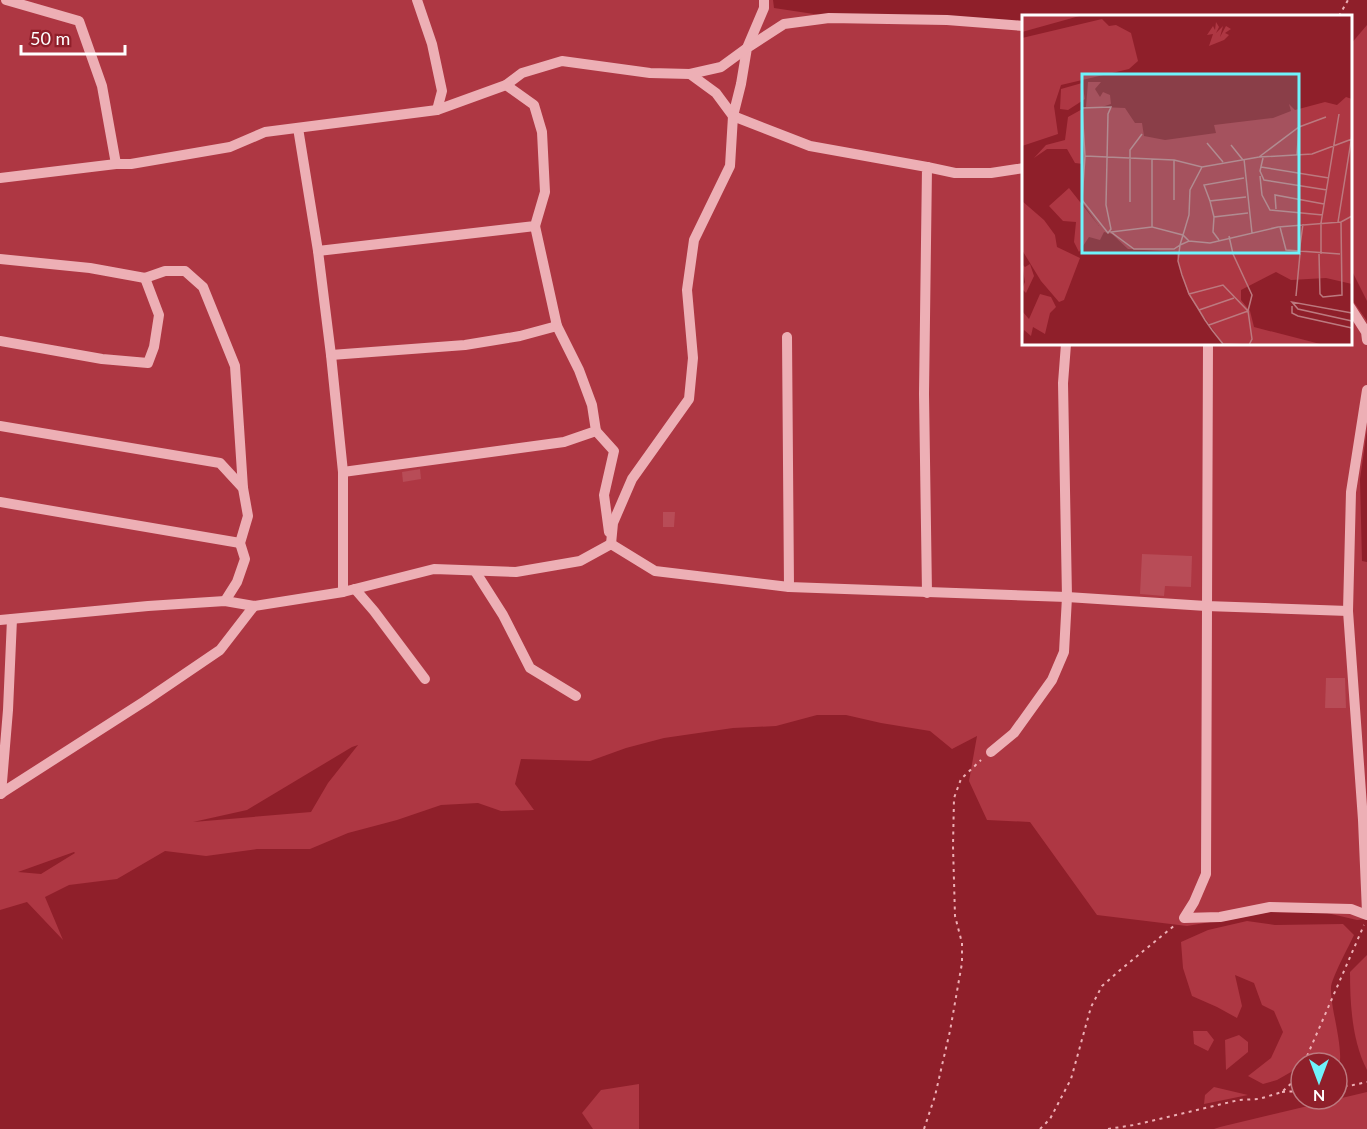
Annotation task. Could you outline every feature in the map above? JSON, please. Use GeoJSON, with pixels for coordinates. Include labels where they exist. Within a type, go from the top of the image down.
{"type":"FeatureCollection","features":[{"type":"Feature","properties":{"kind":"lane"},"geometry":{"type":"LineString","coordinates":[[6,0],[79,21],[102,86],[116,164]]}},
{"type":"Feature","properties":{"kind":"lane"},"geometry":{"type":"LineString","coordinates":[[417,0],[432,44],[442,91],[438,110]]}},
{"type":"Feature","properties":{"kind":"lane"},"geometry":{"type":"LineString","coordinates":[[611,544],[613,523],[632,479],[689,399],[693,358],[687,290],[694,240],[730,166],[733,116],[747,48],[764,8],[764,0]]}},
{"type":"Feature","properties":{"kind":"lane"},"geometry":{"type":"LineString","coordinates":[[0,178],[131,164],[230,147],[265,132],[438,110],[506,85],[522,73],[562,61],[650,73],[690,74],[721,67],[784,24],[829,18],[947,20],[1022,26]]}},
{"type":"Feature","properties":{"kind":"lane"},"geometry":{"type":"LineString","coordinates":[[690,74],[716,93],[733,116],[810,146],[955,173],[991,173],[1022,168]]}},
{"type":"Feature","properties":{"kind":"lane"},"geometry":{"type":"LineString","coordinates":[[506,85],[534,105],[542,132],[545,192],[535,226],[557,326],[579,370],[592,405],[596,431],[614,451],[604,495],[611,544]]}},
{"type":"Feature","properties":{"kind":"lane"},"geometry":{"type":"LineString","coordinates":[[298,128],[318,251],[344,472],[343,592]]}},
{"type":"Feature","properties":{"kind":"lane"},"geometry":{"type":"LineString","coordinates":[[927,167],[924,394],[927,592]]}},
{"type":"Feature","properties":{"kind":"lane"},"geometry":{"type":"LineString","coordinates":[[318,251],[535,226]]}},
{"type":"Feature","properties":{"kind":"lane"},"geometry":{"type":"LineString","coordinates":[[0,259],[90,268],[145,278],[165,271],[185,272],[203,287],[235,366],[243,488],[248,516],[240,543],[245,559],[237,582],[225,601]]}},
{"type":"Feature","properties":{"kind":"lane"},"geometry":{"type":"LineString","coordinates":[[0,341],[102,359],[148,363],[154,347],[159,315],[145,278]]}},
{"type":"Feature","properties":{"kind":"lane"},"geometry":{"type":"LineString","coordinates":[[1352,310],[1366,332],[1367,340]]}},
{"type":"Feature","properties":{"kind":"lane"},"geometry":{"type":"LineString","coordinates":[[331,355],[465,345],[520,336],[557,326]]}},
{"type":"Feature","properties":{"kind":"lane"},"geometry":{"type":"LineString","coordinates":[[787,337],[789,587]]}},
{"type":"Feature","properties":{"kind":"lane"},"geometry":{"type":"LineString","coordinates":[[991,752],[1014,734],[1052,680],[1064,652],[1067,597],[1063,383],[1066,345]]}},
{"type":"Feature","properties":{"kind":"lane"},"geometry":{"type":"LineString","coordinates":[[1184,918],[1206,874],[1208,345]]}},
{"type":"Feature","properties":{"kind":"lane"},"geometry":{"type":"LineString","coordinates":[[1184,918],[1220,917],[1270,907],[1351,909],[1366,917],[1363,820],[1348,611],[1351,492],[1367,390]]}},
{"type":"Feature","properties":{"kind":"lane"},"geometry":{"type":"LineString","coordinates":[[0,426],[220,463],[243,488]]}},
{"type":"Feature","properties":{"kind":"lane"},"geometry":{"type":"LineString","coordinates":[[344,472],[564,442],[596,431]]}},
{"type":"Feature","properties":{"kind":"lane"},"geometry":{"type":"LineString","coordinates":[[0,502],[240,543]]}},
{"type":"Feature","properties":{"kind":"lane"},"geometry":{"type":"LineString","coordinates":[[0,620],[225,601],[254,606],[343,592],[434,569],[516,572],[580,561],[611,544]]}},
{"type":"Feature","properties":{"kind":"lane"},"geometry":{"type":"LineString","coordinates":[[611,544],[655,571],[789,587],[1067,597],[1206,606],[1348,611]]}},
{"type":"Feature","properties":{"kind":"lane"},"geometry":{"type":"LineString","coordinates":[[475,571],[503,615],[530,668],[576,696]]}},
{"type":"Feature","properties":{"kind":"lane"},"geometry":{"type":"LineString","coordinates":[[355,589],[425,679]]}},
{"type":"Feature","properties":{"kind":"lane"},"geometry":{"type":"LineString","coordinates":[[1,794],[220,650],[254,606]]}},
{"type":"Feature","properties":{"kind":"lane"},"geometry":{"type":"LineString","coordinates":[[1,794],[12,619]]}},
{"type":"Feature","properties":{"kind":"path"},"geometry":{"type":"LineString","coordinates":[[1340,15],[1348,0]]}},
{"type":"Feature","properties":{"kind":"path"},"geometry":{"type":"LineString","coordinates":[[924,1129],[944,1061],[962,963],[962,943],[955,916],[954,798],[961,780],[991,752]]}},
{"type":"Feature","properties":{"kind":"path"},"geometry":{"type":"LineString","coordinates":[[1309,1051],[1366,917]]}},
{"type":"Feature","properties":{"kind":"path"},"geometry":{"type":"LineString","coordinates":[[1040,1129],[1050,1119],[1071,1079],[1091,1007],[1102,986],[1184,918]]}},
{"type":"Feature","properties":{"kind":"path"},"geometry":{"type":"LineString","coordinates":[[1349,1086],[1367,1082]]}},
{"type":"Feature","properties":{"kind":"path"},"geometry":{"type":"LineString","coordinates":[[1282,1092],[1289,1085]]}},
{"type":"Feature","properties":{"kind":"path"},"geometry":{"type":"LineString","coordinates":[[1108,1129],[1144,1123],[1239,1100],[1258,1100],[1289,1092]]}},
{"type":"Feature","properties":{"kind":"shaded area"},"geometry":{"type":"Polygon","coordinates":[[[0,0],[773,0],[774,8],[827,16],[1022,22],[1022,345],[1352,345],[1352,299],[1367,321],[1367,430],[1360,479],[1362,561],[1367,562],[1367,919],[1357,920],[1327,913],[1269,912],[1187,926],[1097,915],[1030,822],[987,820],[969,781],[977,736],[952,749],[930,731],[846,715],[817,715],[776,726],[733,728],[664,738],[590,761],[521,759],[515,784],[534,810],[501,811],[478,803],[441,805],[348,833],[310,849],[257,849],[206,856],[165,851],[117,879],[69,885],[45,897],[63,940],[27,902],[0,910],[0,0]],[[358,745],[247,810],[193,822],[311,812],[328,783],[358,745]],[[75,853],[18,872],[41,874],[75,853]]]}},
{"type":"Feature","properties":{"kind":"shaded area"},"geometry":{"type":"Polygon","coordinates":[[[1367,25],[1367,301],[1352,271],[1352,43],[1367,25]]]}},
{"type":"Feature","properties":{"kind":"shaded area"},"geometry":{"type":"Polygon","coordinates":[[[1247,921],[1275,925],[1343,924],[1354,935],[1331,988],[1340,1051],[1289,1051],[1289,1073],[1263,1084],[1248,1076],[1271,1058],[1283,1032],[1274,1011],[1262,1005],[1254,983],[1235,975],[1242,1006],[1237,1018],[1192,996],[1183,968],[1181,942],[1208,930],[1247,921]]]}},
{"type":"Feature","properties":{"kind":"shaded area"},"geometry":{"type":"Polygon","coordinates":[[[1367,955],[1367,1070],[1355,1035],[1351,1009],[1350,972],[1367,955]]]}},
{"type":"Feature","properties":{"kind":"shaded area"},"geometry":{"type":"Polygon","coordinates":[[[1193,1031],[1207,1031],[1214,1040],[1208,1051],[1194,1044],[1193,1031]]]}},
{"type":"Feature","properties":{"kind":"shaded area"},"geometry":{"type":"Polygon","coordinates":[[[1239,1035],[1248,1042],[1248,1052],[1226,1070],[1225,1040],[1239,1035]]]}},
{"type":"Feature","properties":{"kind":"shaded area"},"geometry":{"type":"Polygon","coordinates":[[[639,1084],[639,1129],[593,1129],[582,1113],[601,1090],[639,1084]]]}},
{"type":"Feature","properties":{"kind":"shaded area"},"geometry":{"type":"Polygon","coordinates":[[[1214,1087],[1248,1095],[1204,1104],[1205,1095],[1214,1087]]]}},
{"type":"Feature","properties":{"kind":"shaded area"},"geometry":{"type":"Polygon","coordinates":[[[1367,1092],[1367,1129],[1214,1129],[1289,1111],[1349,1111],[1349,1096],[1367,1092]]]}},
{"type":"Feature","properties":{"kind":"building"},"geometry":{"type":"Polygon","coordinates":[[[420,469],[421,479],[403,482],[402,472],[420,469]]]}},
{"type":"Feature","properties":{"kind":"building"},"geometry":{"type":"Polygon","coordinates":[[[663,512],[675,512],[674,527],[663,527],[663,512]]]}},
{"type":"Feature","properties":{"kind":"building"},"geometry":{"type":"Polygon","coordinates":[[[1142,554],[1192,556],[1191,587],[1165,586],[1164,596],[1140,594],[1142,554]]]}},
{"type":"Feature","properties":{"kind":"building"},"geometry":{"type":"Polygon","coordinates":[[[1326,678],[1345,678],[1346,708],[1325,708],[1326,678]]]}}]}
